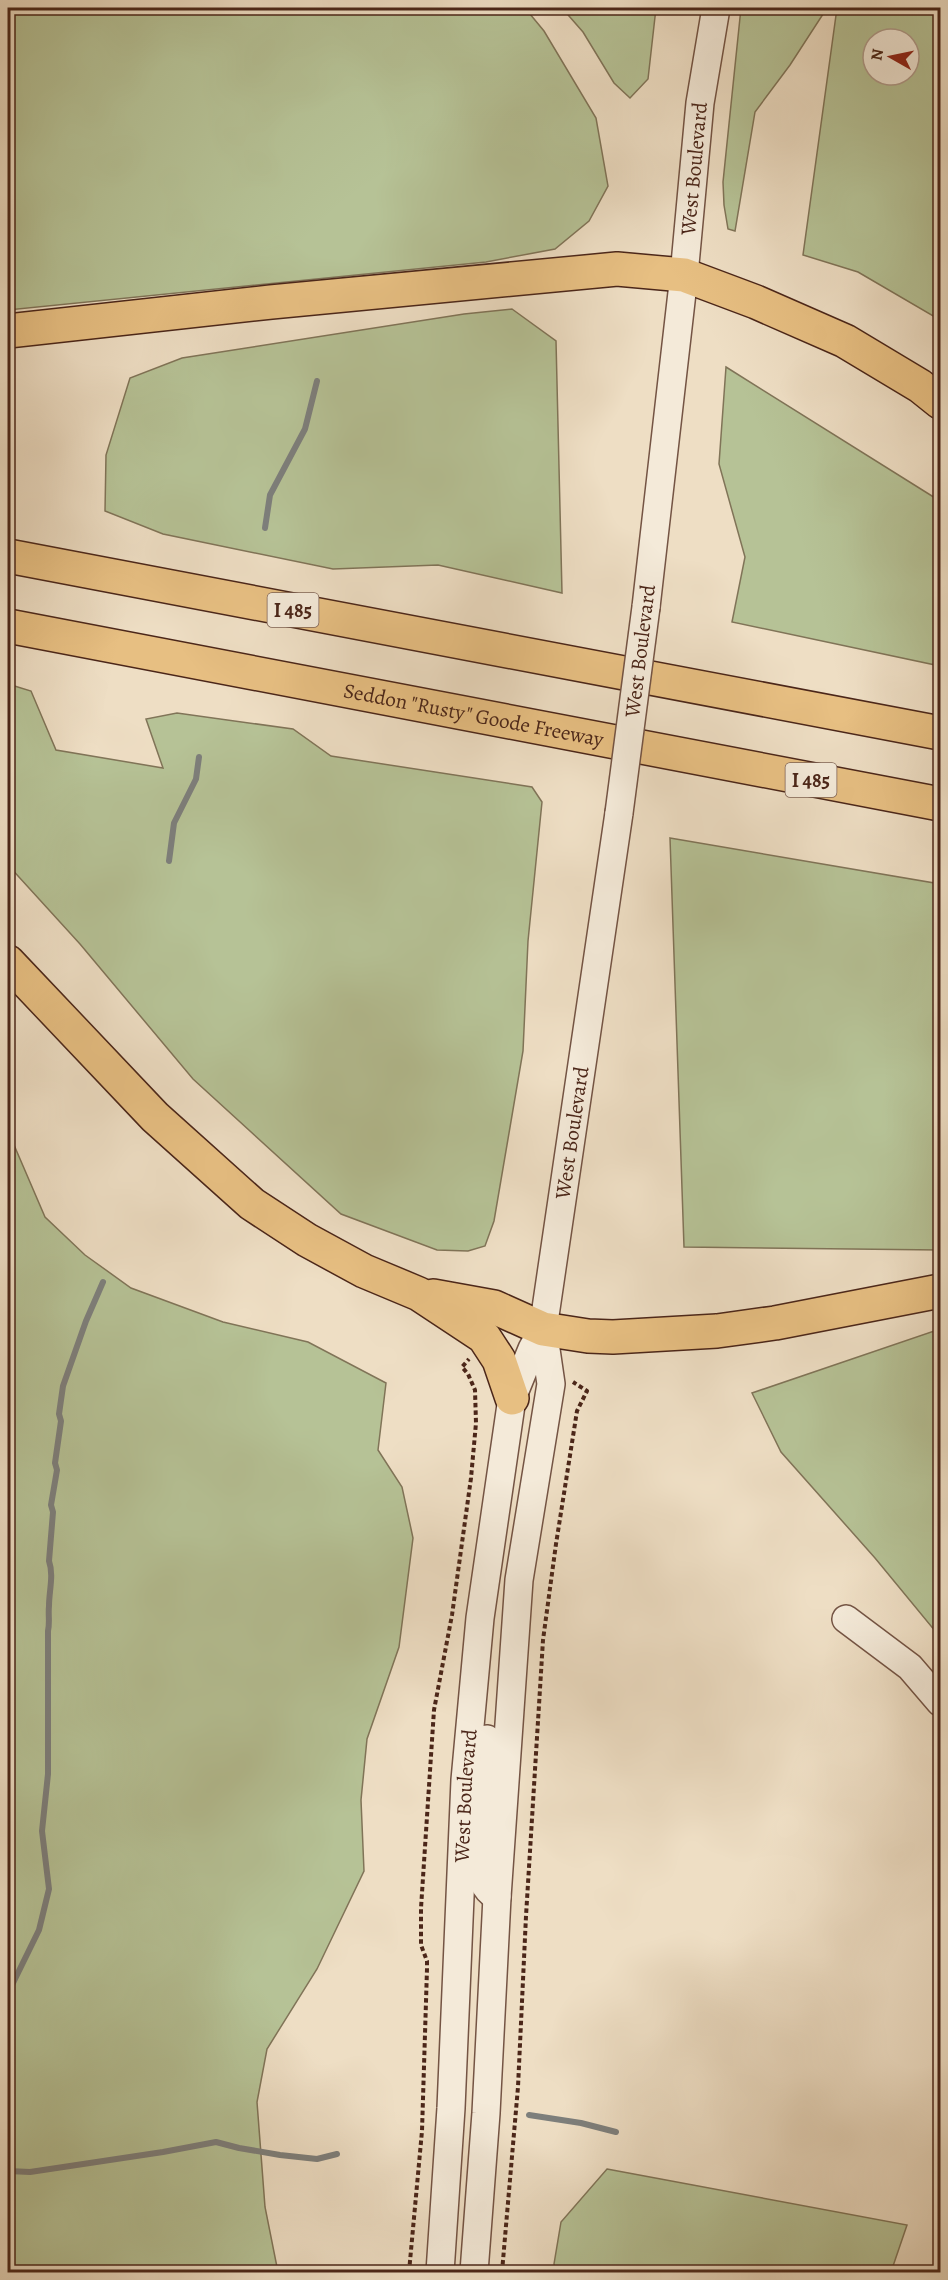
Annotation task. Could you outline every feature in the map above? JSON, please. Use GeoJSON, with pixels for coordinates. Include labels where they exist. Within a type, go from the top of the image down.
{"type":"FeatureCollection","features":[{"type":"Feature","properties":{"kind":"highway"},"geometry":{"type":"LineString","coordinates":[[8,331],[283,301],[617,269],[684,275],[756,302],[844,341],[920,386],[940,402]]}},
{"type":"Feature","properties":{"kind":"highway","name":"I 485"},"geometry":{"type":"LineString","coordinates":[[8,556],[940,733]]}},
{"type":"Feature","properties":{"kind":"highway","name":"Seddon \"Rusty\" Goode Freeway"},"geometry":{"type":"LineString","coordinates":[[8,626],[940,804]]}},
{"type":"Feature","properties":{"kind":"highway"},"geometry":{"type":"LineString","coordinates":[[8,962],[155,1117],[252,1204],[307,1239],[364,1271],[419,1294],[484,1336],[499,1360],[512,1398]]}},
{"type":"Feature","properties":{"kind":"highway"},"geometry":{"type":"LineString","coordinates":[[419,1294],[494,1307],[543,1329],[588,1336],[613,1337],[717,1331],[774,1323],[940,1291]]}},
{"type":"Feature","properties":{"kind":"street","name":"West Boulevard"},"geometry":{"type":"LineString","coordinates":[[474,2272],[519,1580],[551,1384],[543,1329],[619,813],[646,607],[684,275],[700,103],[716,8]]}},
{"type":"Feature","properties":{"kind":"street","name":"West Boulevard"},"geometry":{"type":"LineString","coordinates":[[440,2272],[451,2108],[465,1780],[480,1618],[512,1398],[532,1349],[543,1329]]}},
{"type":"Feature","properties":{"kind":"street"},"geometry":{"type":"LineString","coordinates":[[480,1618],[489,1703],[479,1858],[485,1888],[497,1897]]}},
{"type":"Feature","properties":{"kind":"street"},"geometry":{"type":"LineString","coordinates":[[846,1619],[910,1667],[940,1702]]}},
{"type":"Feature","properties":{"kind":"street"},"geometry":{"type":"LineString","coordinates":[[459,1891],[474,1903],[479,1915],[474,2005],[488,2068]]}},
{"type":"Feature","properties":{"kind":"path"},"geometry":{"type":"LineString","coordinates":[[409,2272],[422,2131],[427,1961],[421,1945],[421,1908],[434,1710],[452,1615],[471,1478],[476,1399],[473,1383],[462,1367],[473,1355]]}},
{"type":"Feature","properties":{"kind":"path"},"geometry":{"type":"LineString","coordinates":[[502,2272],[518,2087],[544,1630],[577,1411],[587,1391],[573,1382]]}},
{"type":"Feature","properties":{"kind":"green space"},"geometry":{"type":"Polygon","coordinates":[[[8,8],[525,8],[544,31],[596,118],[608,186],[589,221],[555,249],[486,262],[8,310],[8,8]]]}},
{"type":"Feature","properties":{"kind":"green space"},"geometry":{"type":"Polygon","coordinates":[[[562,8],[656,8],[648,79],[630,98],[614,83],[583,32],[562,8]]]}},
{"type":"Feature","properties":{"kind":"green space"},"geometry":{"type":"Polygon","coordinates":[[[741,8],[827,8],[790,65],[755,112],[735,231],[728,229],[723,182],[741,8]]]}},
{"type":"Feature","properties":{"kind":"green space"},"geometry":{"type":"Polygon","coordinates":[[[837,8],[940,8],[940,320],[858,272],[803,255],[837,8]]]}},
{"type":"Feature","properties":{"kind":"green space"},"geometry":{"type":"Polygon","coordinates":[[[512,309],[556,341],[562,593],[438,565],[333,569],[163,534],[105,511],[106,455],[130,378],[182,358],[464,314],[512,309]]]}},
{"type":"Feature","properties":{"kind":"green space"},"geometry":{"type":"Polygon","coordinates":[[[726,367],[940,501],[940,666],[732,622],[745,557],[719,464],[726,367]]]}},
{"type":"Feature","properties":{"kind":"green space"},"geometry":{"type":"Polygon","coordinates":[[[8,684],[31,691],[56,750],[163,768],[146,719],[177,713],[293,729],[331,756],[532,787],[542,802],[528,941],[523,1051],[494,1221],[485,1246],[468,1251],[437,1250],[341,1214],[193,1079],[80,944],[8,865],[8,684]]]}},
{"type":"Feature","properties":{"kind":"green space"},"geometry":{"type":"Polygon","coordinates":[[[670,838],[940,884],[940,1250],[684,1247],[670,838]]]}},
{"type":"Feature","properties":{"kind":"green space"},"geometry":{"type":"Polygon","coordinates":[[[8,1131],[45,1217],[85,1255],[131,1288],[223,1322],[308,1342],[386,1383],[378,1450],[402,1487],[413,1538],[399,1647],[367,1739],[361,1800],[364,1871],[317,1969],[267,2049],[257,2102],[265,2207],[278,2272],[8,2272],[8,1131]]]}},
{"type":"Feature","properties":{"kind":"green space"},"geometry":{"type":"Polygon","coordinates":[[[940,1329],[940,1637],[875,1558],[781,1452],[752,1393],[940,1329]]]}},
{"type":"Feature","properties":{"kind":"green space"},"geometry":{"type":"Polygon","coordinates":[[[607,2169],[907,2225],[891,2272],[556,2272],[554,2264],[561,2222],[607,2169]]]}},
{"type":"Feature","properties":{"kind":"waterway"},"geometry":{"type":"LineString","coordinates":[[265,528],[270,495],[305,429],[317,381]]}},
{"type":"Feature","properties":{"kind":"waterway"},"geometry":{"type":"LineString","coordinates":[[169,861],[174,823],[196,779],[199,757]]}},
{"type":"Feature","properties":{"kind":"waterway"},"geometry":{"type":"LineString","coordinates":[[8,1989],[39,1930],[49,1889],[42,1831],[48,1774],[48,1631],[51,1577],[49,1561],[53,1512],[51,1505],[57,1470],[55,1463],[61,1421],[59,1414],[63,1386],[86,1321],[103,1282]]}},
{"type":"Feature","properties":{"kind":"waterway"},"geometry":{"type":"LineString","coordinates":[[529,2115],[581,2123],[616,2132]]}},
{"type":"Feature","properties":{"kind":"waterway"},"geometry":{"type":"LineString","coordinates":[[8,2171],[30,2172],[216,2142],[280,2155],[317,2159],[337,2154]]}}]}
